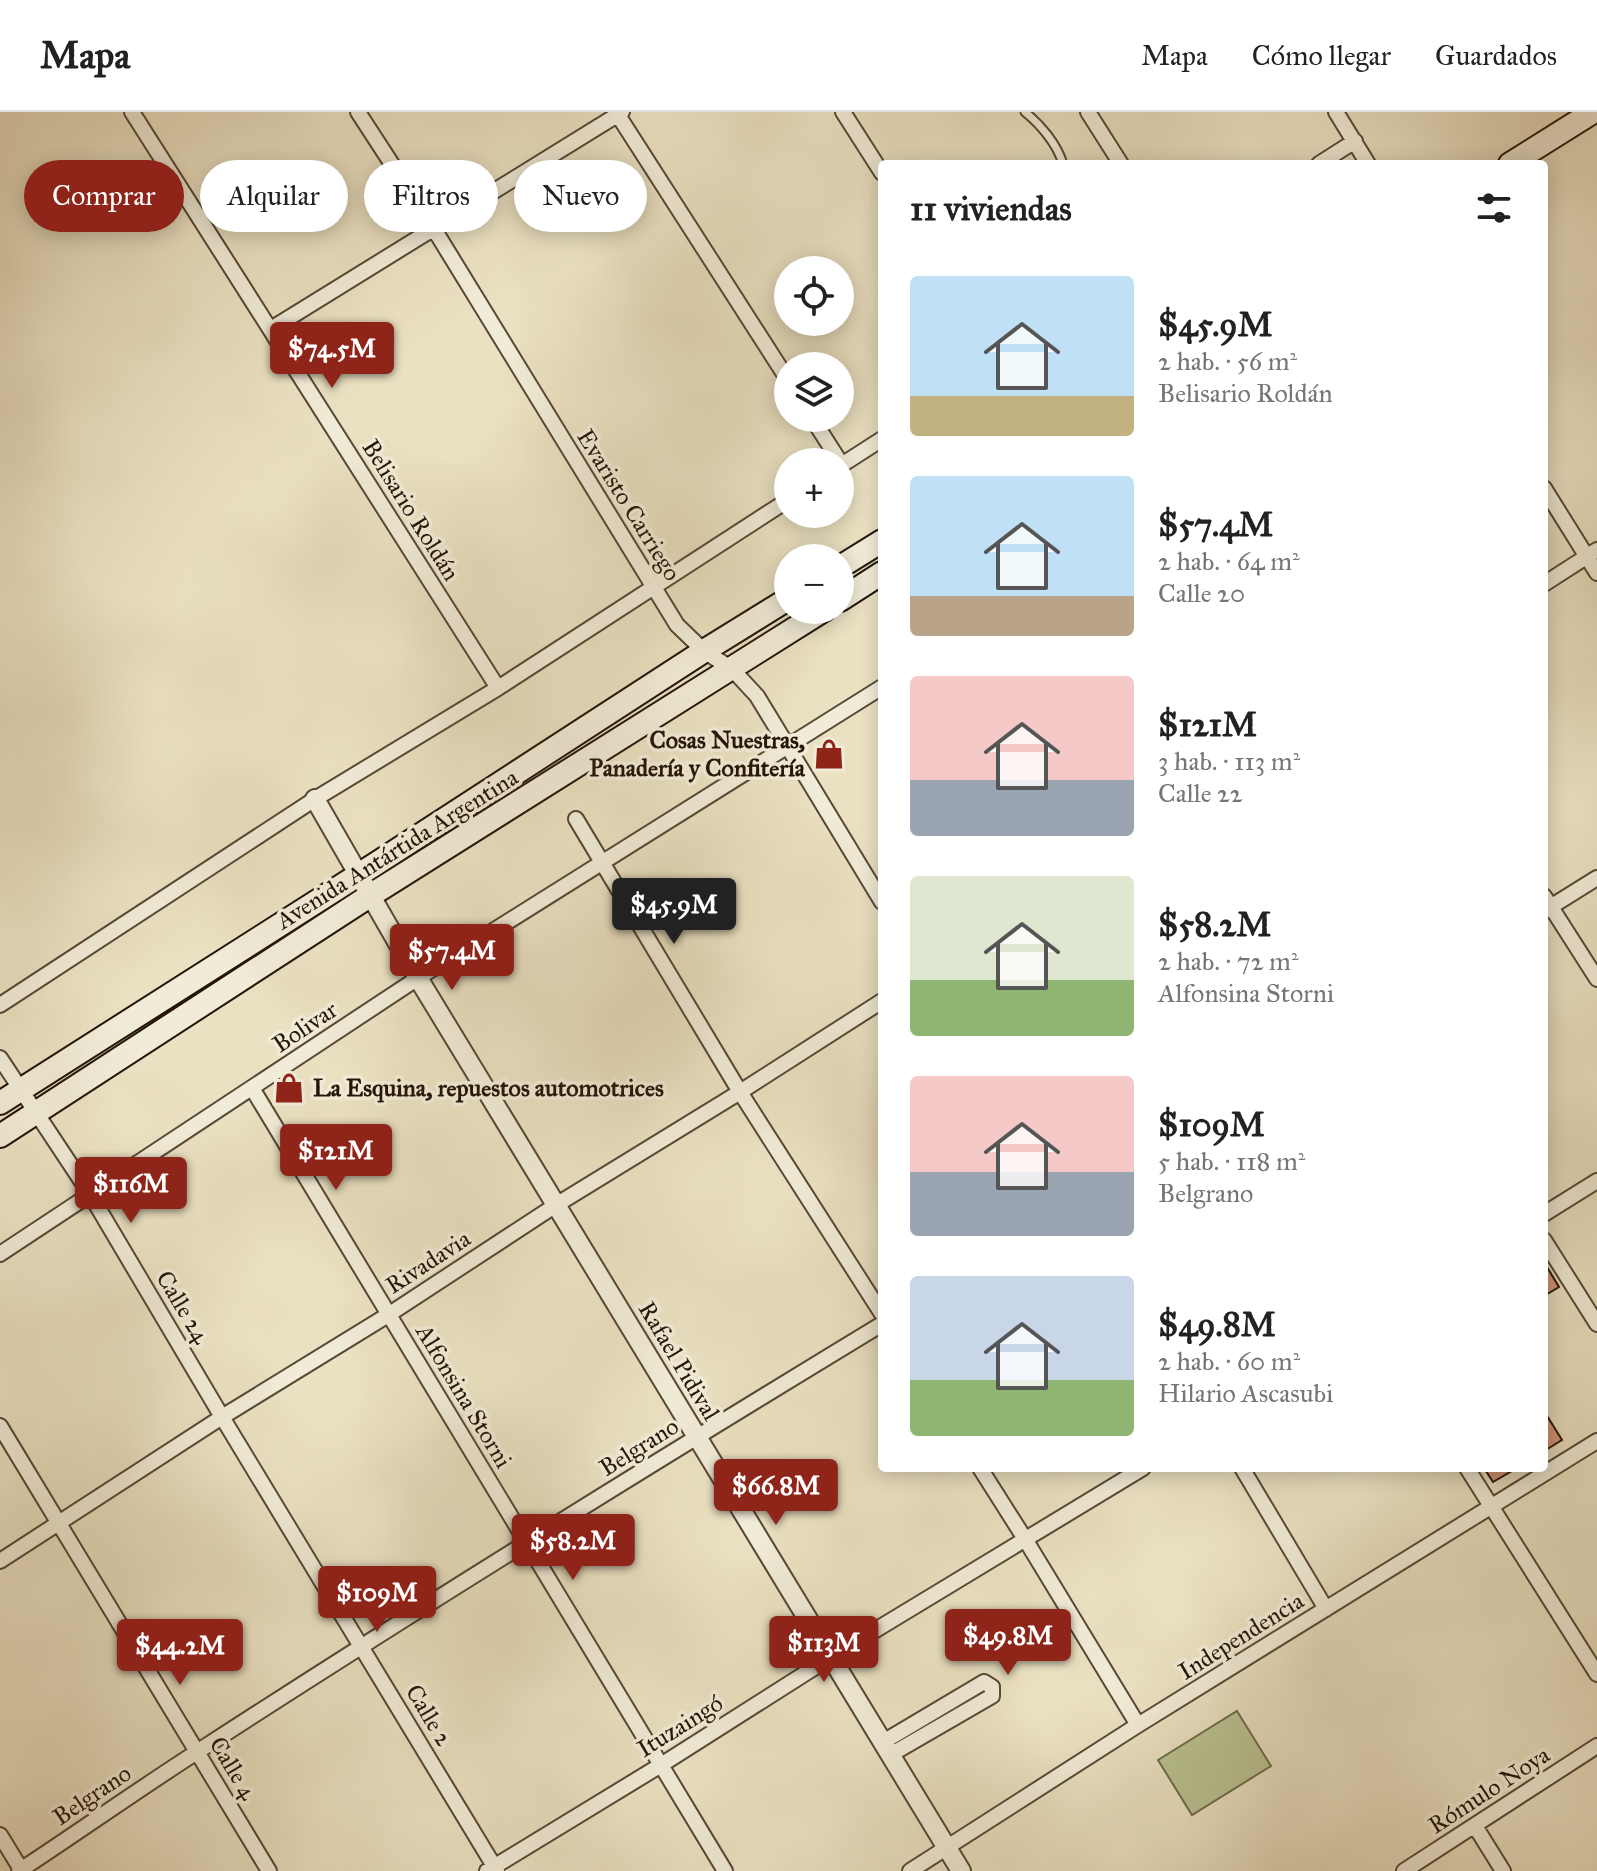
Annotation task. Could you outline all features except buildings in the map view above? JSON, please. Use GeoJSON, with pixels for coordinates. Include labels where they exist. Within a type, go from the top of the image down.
{"type":"FeatureCollection","features":[{"type":"Feature","properties":{"kind":"main road"},"geometry":{"type":"LineString","coordinates":[[1516,160],[1593,112]]}},
{"type":"Feature","properties":{"kind":"main road"},"geometry":{"type":"LineString","coordinates":[[854,558],[878,543]]}},
{"type":"Feature","properties":{"kind":"main road"},"geometry":{"type":"LineString","coordinates":[[854,591],[878,576]]}},
{"type":"Feature","properties":{"kind":"main road","name":"Avenida Antártida Argentina"},"geometry":{"type":"LineString","coordinates":[[0,1103],[774,608]]}},
{"type":"Feature","properties":{"kind":"main road","name":"Avenida Antártida Argentina"},"geometry":{"type":"LineString","coordinates":[[0,1136],[371,895],[802,624]]}},
{"type":"Feature","properties":{"kind":"street","name":"Belisario Roldán"},"geometry":{"type":"LineString","coordinates":[[132,112],[498,688]]}},
{"type":"Feature","properties":{"kind":"street","name":"Evaristo Carriego"},"geometry":{"type":"LineString","coordinates":[[358,112],[389,160]]}},
{"type":"Feature","properties":{"kind":"street"},"geometry":{"type":"LineString","coordinates":[[843,112],[878,167]]}},
{"type":"Feature","properties":{"kind":"street"},"geometry":{"type":"LineString","coordinates":[[1088,112],[1118,160]]}},
{"type":"Feature","properties":{"kind":"street"},"geometry":{"type":"LineString","coordinates":[[1336,112],[1366,160]]}},
{"type":"Feature","properties":{"kind":"street"},"geometry":{"type":"LineString","coordinates":[[498,189],[619,113],[774,358]]}},
{"type":"Feature","properties":{"kind":"street"},"geometry":{"type":"LineString","coordinates":[[1325,160],[1355,141]]}},
{"type":"Feature","properties":{"kind":"street"},"geometry":{"type":"LineString","coordinates":[[271,329],[429,232]]}},
{"type":"Feature","properties":{"kind":"street","name":"Evaristo Carriego"},"geometry":{"type":"LineString","coordinates":[[436,232],[677,625],[704,651],[732,669],[757,696],[878,895]]}},
{"type":"Feature","properties":{"kind":"street"},"geometry":{"type":"LineString","coordinates":[[854,457],[878,442]]}},
{"type":"Feature","properties":{"kind":"street"},"geometry":{"type":"LineString","coordinates":[[1548,494],[1592,554],[1597,573]]}},
{"type":"Feature","properties":{"kind":"street"},"geometry":{"type":"LineString","coordinates":[[0,1005],[315,799],[498,688],[774,509]]}},
{"type":"Feature","properties":{"kind":"street"},"geometry":{"type":"LineString","coordinates":[[1548,582],[1592,554]]}},
{"type":"Feature","properties":{"kind":"street","name":"Bolivar"},"geometry":{"type":"LineString","coordinates":[[0,1254],[418,978],[878,690]]}},
{"type":"Feature","properties":{"kind":"street","name":"Rafael Pidival"},"geometry":{"type":"LineString","coordinates":[[315,799],[418,978],[961,1871]]}},
{"type":"Feature","properties":{"kind":"street"},"geometry":{"type":"LineString","coordinates":[[576,819],[740,1092],[878,1308]]}},
{"type":"Feature","properties":{"kind":"street"},"geometry":{"type":"LineString","coordinates":[[1548,904],[1597,878]]}},
{"type":"Feature","properties":{"kind":"street"},"geometry":{"type":"LineString","coordinates":[[1548,908],[1597,979]]}},
{"type":"Feature","properties":{"kind":"street","name":"Rivadavia"},"geometry":{"type":"LineString","coordinates":[[0,1561],[222,1417],[878,1004]]}},
{"type":"Feature","properties":{"kind":"street","name":"Calle 24"},"geometry":{"type":"LineString","coordinates":[[0,1058],[90,1194],[222,1417]]}},
{"type":"Feature","properties":{"kind":"street","name":"Alfonsina Storni"},"geometry":{"type":"LineString","coordinates":[[252,1088],[725,1871]]}},
{"type":"Feature","properties":{"kind":"street"},"geometry":{"type":"LineString","coordinates":[[1548,1212],[1597,1181]]}},
{"type":"Feature","properties":{"kind":"street"},"geometry":{"type":"LineString","coordinates":[[1548,1246],[1597,1324]]}},
{"type":"Feature","properties":{"kind":"street","name":"Belgrano"},"geometry":{"type":"LineString","coordinates":[[20,1871],[197,1751],[362,1646],[878,1326]]}},
{"type":"Feature","properties":{"kind":"street","name":"Calle 2"},"geometry":{"type":"LineString","coordinates":[[222,1417],[493,1869]]}},
{"type":"Feature","properties":{"kind":"street","name":"Calle 4"},"geometry":{"type":"LineString","coordinates":[[0,1426],[269,1871]]}},
{"type":"Feature","properties":{"kind":"street","name":"Independencia"},"geometry":{"type":"LineString","coordinates":[[1548,1472],[1597,1441]]}},
{"type":"Feature","properties":{"kind":"street"},"geometry":{"type":"LineString","coordinates":[[983,1472],[1138,1725]]}},
{"type":"Feature","properties":{"kind":"street","name":"Ituzaingó"},"geometry":{"type":"LineString","coordinates":[[493,1869],[831,1657],[1136,1472]]}},
{"type":"Feature","properties":{"kind":"street"},"geometry":{"type":"LineString","coordinates":[[1244,1472],[1326,1609]]}},
{"type":"Feature","properties":{"kind":"street"},"geometry":{"type":"LineString","coordinates":[[1470,1472],[1597,1674]]}},
{"type":"Feature","properties":{"kind":"street","name":"Independencia"},"geometry":{"type":"LineString","coordinates":[[910,1871],[1138,1725],[1548,1472]]}},
{"type":"Feature","properties":{"kind":"street"},"geometry":{"type":"LineString","coordinates":[[984,1682],[992,1687],[992,1696],[886,1748],[984,1682]]}},
{"type":"Feature","properties":{"kind":"street","name":"Rómulo Noya"},"geometry":{"type":"LineString","coordinates":[[1404,1871],[1597,1746]]}},
{"type":"Feature","properties":{"kind":"street"},"geometry":{"type":"LineString","coordinates":[[1475,1826],[1503,1871]]}},
{"type":"Feature","properties":{"kind":"street"},"geometry":{"type":"LineString","coordinates":[[0,1835],[20,1871]]}},
{"type":"Feature","properties":{"kind":"lane"},"geometry":{"type":"LineString","coordinates":[[1025,112],[1036,121],[1062,160]]}},
{"type":"Feature","properties":{"kind":"green space"},"geometry":{"type":"Polygon","coordinates":[[[1237,1711],[1271,1766],[1192,1815],[1158,1760],[1237,1711]]]}},
{"type":"Feature","properties":{"kind":"place","name":"Cosas Nuestras, Panadería y Confitería"},"geometry":{"type":"Point","coordinates":[829,754]}},
{"type":"Feature","properties":{"kind":"place","name":"La Esquina, repuestos automotrices"},"geometry":{"type":"Point","coordinates":[289,1088]}}]}
